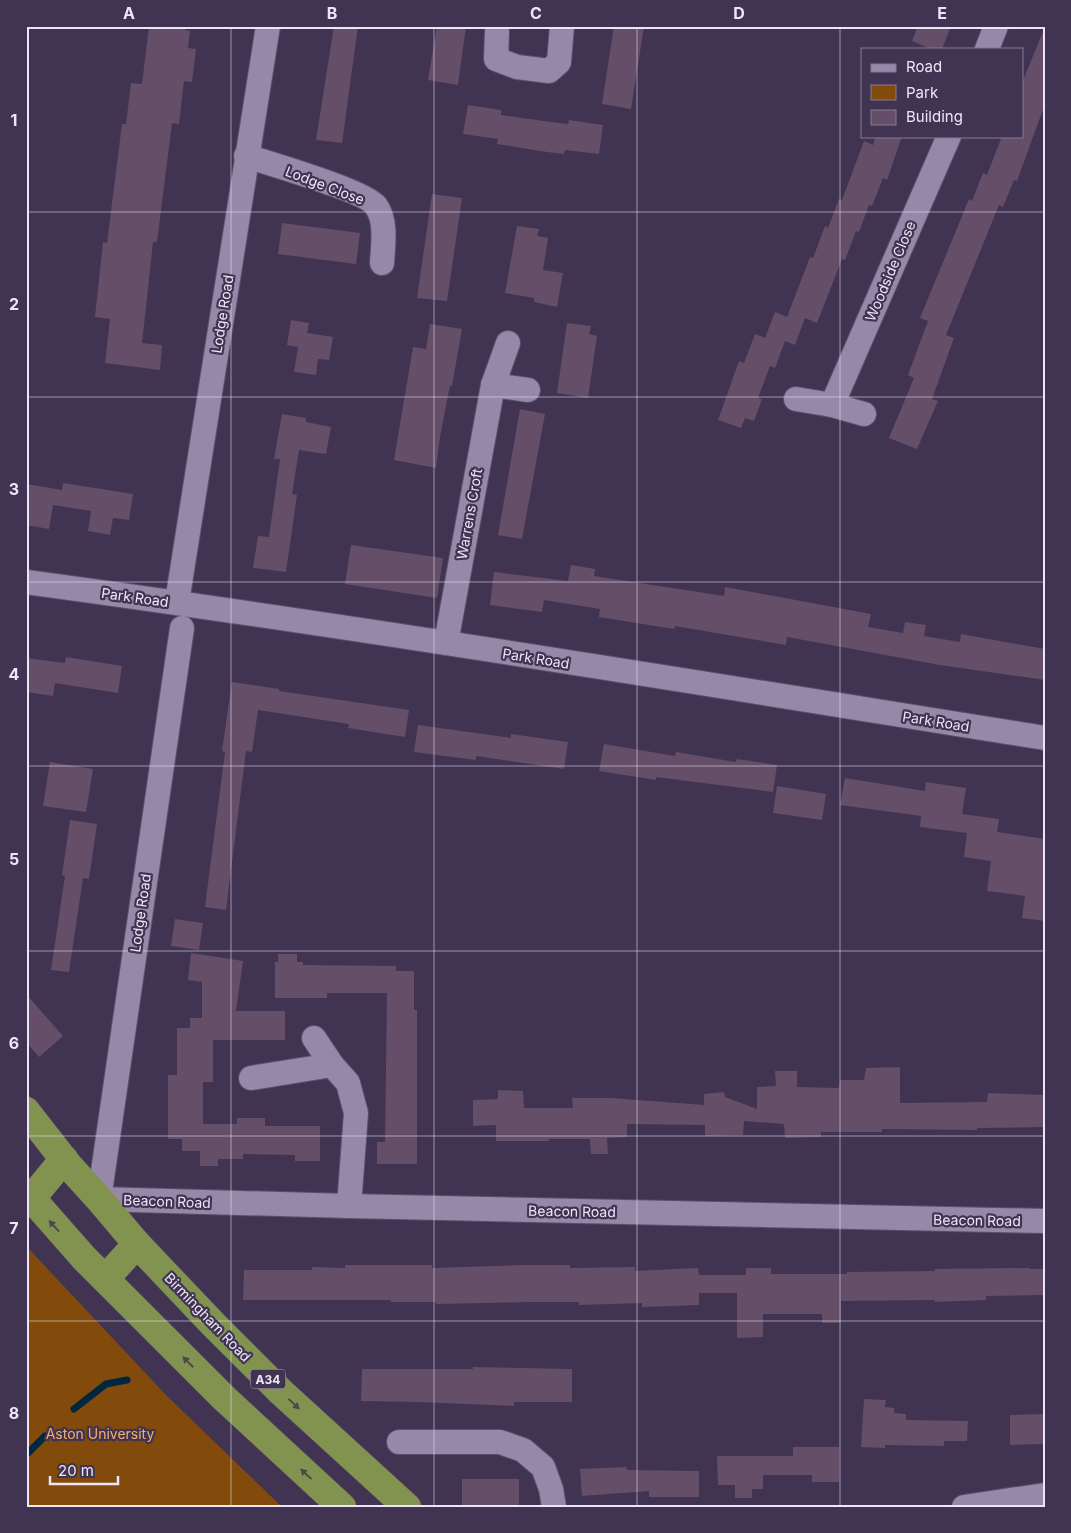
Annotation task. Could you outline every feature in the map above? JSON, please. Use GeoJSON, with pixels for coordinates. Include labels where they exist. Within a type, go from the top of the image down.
{"type":"FeatureCollection","features":[{"type":"Feature","properties":{"kind":"highway","name":"Birmingham Road"},"geometry":{"type":"LineString","coordinates":[[26,1111],[64,1159],[137,1244],[213,1324],[274,1385],[408,1507]]}},
{"type":"Feature","properties":{"kind":"highway"},"geometry":{"type":"LineString","coordinates":[[64,1159],[29,1195],[84,1258],[224,1398],[342,1507]]}},
{"type":"Feature","properties":{"kind":"highway"},"geometry":{"type":"LineString","coordinates":[[105,1279],[137,1244]]}},
{"type":"Feature","properties":{"kind":"street","name":"Lodge Road"},"geometry":{"type":"LineString","coordinates":[[177,602],[268,26]]}},
{"type":"Feature","properties":{"kind":"street"},"geometry":{"type":"LineString","coordinates":[[497,32],[496,59],[517,67],[549,71],[559,62],[562,26]]}},
{"type":"Feature","properties":{"kind":"street"},"geometry":{"type":"LineString","coordinates":[[987,48],[996,26]]}},
{"type":"Feature","properties":{"kind":"street","name":"Woodside Close"},"geometry":{"type":"LineString","coordinates":[[832,405],[948,138]]}},
{"type":"Feature","properties":{"kind":"street","name":"Lodge Close"},"geometry":{"type":"LineString","coordinates":[[246,156],[354,192],[376,204],[383,221],[382,263]]}},
{"type":"Feature","properties":{"kind":"street","name":"Warrens Croft"},"geometry":{"type":"LineString","coordinates":[[446,644],[493,385],[508,343]]}},
{"type":"Feature","properties":{"kind":"street"},"geometry":{"type":"LineString","coordinates":[[493,385],[528,390]]}},
{"type":"Feature","properties":{"kind":"street"},"geometry":{"type":"LineString","coordinates":[[796,399],[832,405],[864,414]]}},
{"type":"Feature","properties":{"kind":"street","name":"Park Road"},"geometry":{"type":"LineString","coordinates":[[26,582],[177,602],[1045,738]]}},
{"type":"Feature","properties":{"kind":"street","name":"Lodge Road"},"geometry":{"type":"LineString","coordinates":[[99,1199],[182,628]]}},
{"type":"Feature","properties":{"kind":"street"},"geometry":{"type":"LineString","coordinates":[[314,1038],[332,1065],[348,1083],[356,1113],[349,1206]]}},
{"type":"Feature","properties":{"kind":"street"},"geometry":{"type":"LineString","coordinates":[[251,1077],[332,1065]]}},
{"type":"Feature","properties":{"kind":"street","name":"Beacon Road"},"geometry":{"type":"LineString","coordinates":[[99,1199],[1045,1221]]}},
{"type":"Feature","properties":{"kind":"street"},"geometry":{"type":"LineString","coordinates":[[399,1442],[500,1442],[523,1450],[543,1467],[551,1489],[554,1507]]}},
{"type":"Feature","properties":{"kind":"street"},"geometry":{"type":"LineString","coordinates":[[964,1507],[1045,1495]]}},
{"type":"Feature","properties":{"kind":"green space","name":"Aston University"},"geometry":{"type":"Polygon","coordinates":[[[26,1246],[166,1395],[282,1507],[26,1507],[26,1246]]]}},
{"type":"Feature","properties":{"kind":"building"},"geometry":{"type":"Polygon","coordinates":[[[149,26],[186,26],[185,30],[190,31],[188,48],[196,49],[192,82],[184,81],[179,124],[172,123],[157,242],[153,242],[142,343],[162,345],[160,370],[105,363],[110,319],[95,317],[103,242],[107,243],[122,124],[126,124],[131,83],[142,84],[149,26]]]}},
{"type":"Feature","properties":{"kind":"building"},"geometry":{"type":"Polygon","coordinates":[[[334,26],[358,26],[342,143],[316,140],[334,26]]]}},
{"type":"Feature","properties":{"kind":"building"},"geometry":{"type":"Polygon","coordinates":[[[437,26],[466,26],[458,85],[428,80],[437,26]]]}},
{"type":"Feature","properties":{"kind":"building"},"geometry":{"type":"Polygon","coordinates":[[[614,26],[644,26],[631,109],[602,104],[614,26]]]}},
{"type":"Feature","properties":{"kind":"building"},"geometry":{"type":"Polygon","coordinates":[[[918,26],[951,26],[942,48],[929,48],[912,41],[918,26]]]}},
{"type":"Feature","properties":{"kind":"building"},"geometry":{"type":"Polygon","coordinates":[[[1044,29],[1045,104],[1017,181],[1014,180],[1003,207],[999,205],[946,335],[954,338],[932,399],[938,401],[917,449],[889,438],[914,378],[908,375],[928,321],[920,318],[969,199],[972,201],[983,173],[987,175],[1001,138],[1024,138],[1024,78],[1044,29]]]}},
{"type":"Feature","properties":{"kind":"building"},"geometry":{"type":"Polygon","coordinates":[[[468,105],[501,110],[501,115],[568,124],[569,120],[603,125],[599,154],[565,150],[564,154],[547,152],[497,144],[498,139],[463,134],[468,105]]]}},
{"type":"Feature","properties":{"kind":"building"},"geometry":{"type":"Polygon","coordinates":[[[875,138],[901,138],[887,180],[883,178],[872,206],[869,205],[859,232],[856,231],[845,260],[842,259],[817,323],[805,318],[795,345],[785,341],[775,368],[770,366],[758,398],[762,399],[754,421],[745,418],[741,428],[718,420],[739,361],[744,363],[755,334],[765,338],[775,312],[787,317],[810,257],[813,258],[825,226],[828,228],[839,199],[842,200],[864,141],[873,145],[875,138]]]}},
{"type":"Feature","properties":{"kind":"building"},"geometry":{"type":"Polygon","coordinates":[[[432,194],[462,198],[447,301],[417,298],[432,194]]]}},
{"type":"Feature","properties":{"kind":"building"},"geometry":{"type":"Polygon","coordinates":[[[282,223],[360,233],[356,264],[278,254],[282,223]]]}},
{"type":"Feature","properties":{"kind":"building"},"geometry":{"type":"Polygon","coordinates":[[[517,226],[539,229],[537,236],[548,238],[543,270],[563,273],[557,307],[534,302],[534,298],[505,293],[517,226]]]}},
{"type":"Feature","properties":{"kind":"building"},"geometry":{"type":"Polygon","coordinates":[[[291,320],[309,323],[307,333],[333,337],[329,360],[318,359],[316,375],[294,372],[298,347],[287,345],[291,320]]]}},
{"type":"Feature","properties":{"kind":"building"},"geometry":{"type":"Polygon","coordinates":[[[567,323],[591,326],[589,334],[597,336],[588,398],[557,393],[567,323]]]}},
{"type":"Feature","properties":{"kind":"building"},"geometry":{"type":"Polygon","coordinates":[[[430,324],[462,329],[452,386],[450,385],[440,437],[436,468],[394,460],[413,347],[426,349],[430,324]]]}},
{"type":"Feature","properties":{"kind":"building"},"geometry":{"type":"Polygon","coordinates":[[[520,409],[545,414],[522,539],[498,535],[520,409]]]}},
{"type":"Feature","properties":{"kind":"building"},"geometry":{"type":"Polygon","coordinates":[[[282,414],[306,418],[306,422],[331,427],[326,454],[299,450],[292,494],[297,495],[286,572],[253,568],[258,536],[269,537],[280,459],[274,459],[282,414]]]}},
{"type":"Feature","properties":{"kind":"building"},"geometry":{"type":"Polygon","coordinates":[[[63,483],[133,494],[129,520],[113,518],[110,535],[88,531],[91,511],[53,505],[49,529],[26,525],[26,484],[62,490],[63,483]]]}},
{"type":"Feature","properties":{"kind":"building"},"geometry":{"type":"Polygon","coordinates":[[[351,545],[443,558],[437,598],[345,584],[351,545]]]}},
{"type":"Feature","properties":{"kind":"building"},"geometry":{"type":"Polygon","coordinates":[[[571,565],[595,569],[594,576],[724,596],[725,587],[871,614],[868,627],[903,633],[905,622],[926,625],[924,636],[960,642],[961,634],[1045,649],[1045,680],[940,665],[787,637],[786,645],[675,626],[674,629],[599,617],[600,609],[544,600],[542,612],[490,605],[494,572],[568,581],[571,565]]]}},
{"type":"Feature","properties":{"kind":"building"},"geometry":{"type":"Polygon","coordinates":[[[66,657],[122,666],[118,693],[55,683],[53,696],[26,692],[26,658],[65,663],[66,657]]]}},
{"type":"Feature","properties":{"kind":"building"},"geometry":{"type":"Polygon","coordinates":[[[232,682],[279,689],[279,691],[409,710],[405,737],[348,728],[349,724],[258,710],[252,752],[246,751],[226,910],[205,907],[225,752],[222,751],[232,682]]]}},
{"type":"Feature","properties":{"kind":"building"},"geometry":{"type":"Polygon","coordinates":[[[418,725],[511,738],[511,734],[568,742],[564,769],[476,756],[476,760],[414,752],[418,725]]]}},
{"type":"Feature","properties":{"kind":"building"},"geometry":{"type":"Polygon","coordinates":[[[604,744],[675,756],[676,752],[736,762],[737,759],[777,765],[773,792],[656,777],[656,780],[599,771],[604,744]]]}},
{"type":"Feature","properties":{"kind":"building"},"geometry":{"type":"Polygon","coordinates":[[[50,762],[93,769],[86,812],[43,806],[50,762]]]}},
{"type":"Feature","properties":{"kind":"building"},"geometry":{"type":"Polygon","coordinates":[[[845,778],[925,791],[926,782],[966,788],[962,814],[999,819],[997,832],[1045,839],[1045,921],[1022,918],[1025,896],[987,891],[991,861],[964,857],[967,833],[920,827],[921,816],[840,805],[845,778]]]}},
{"type":"Feature","properties":{"kind":"building"},"geometry":{"type":"Polygon","coordinates":[[[777,786],[826,794],[822,820],[773,813],[777,786]]]}},
{"type":"Feature","properties":{"kind":"building"},"geometry":{"type":"Polygon","coordinates":[[[70,820],[97,824],[89,879],[83,878],[69,972],[51,970],[65,876],[62,875],[70,820]]]}},
{"type":"Feature","properties":{"kind":"building"},"geometry":{"type":"Polygon","coordinates":[[[175,919],[203,923],[199,950],[171,946],[175,919]]]}},
{"type":"Feature","properties":{"kind":"building"},"geometry":{"type":"Polygon","coordinates":[[[191,953],[243,961],[236,1011],[285,1011],[285,1040],[213,1040],[213,1082],[203,1082],[203,1124],[237,1124],[237,1118],[265,1118],[265,1126],[320,1126],[320,1161],[295,1161],[295,1155],[243,1154],[243,1159],[218,1159],[218,1166],[200,1166],[200,1151],[182,1151],[182,1139],[168,1139],[168,1075],[177,1075],[177,1028],[190,1028],[190,1018],[202,1018],[202,982],[188,980],[191,953]]]}},
{"type":"Feature","properties":{"kind":"building"},"geometry":{"type":"Polygon","coordinates":[[[278,954],[297,954],[297,962],[303,962],[303,965],[396,966],[396,971],[414,971],[414,1010],[417,1010],[417,1164],[377,1164],[377,1142],[385,1142],[387,993],[327,993],[327,998],[275,998],[275,962],[278,962],[278,954]]]}},
{"type":"Feature","properties":{"kind":"building"},"geometry":{"type":"Polygon","coordinates":[[[26,994],[63,1036],[39,1057],[26,1042],[26,994]]]}},
{"type":"Feature","properties":{"kind":"building"},"geometry":{"type":"Polygon","coordinates":[[[900,1067],[900,1103],[987,1102],[988,1093],[1045,1095],[1045,1127],[977,1128],[977,1130],[882,1129],[882,1132],[821,1132],[821,1137],[785,1138],[784,1124],[744,1121],[743,1135],[705,1136],[705,1125],[627,1124],[627,1137],[607,1138],[608,1154],[591,1154],[590,1139],[496,1141],[496,1125],[473,1126],[473,1100],[498,1099],[498,1090],[523,1091],[524,1108],[573,1108],[572,1098],[611,1098],[704,1105],[704,1094],[724,1092],[725,1097],[757,1109],[757,1087],[776,1086],[775,1071],[797,1071],[797,1087],[839,1088],[840,1080],[864,1080],[866,1068],[900,1067]]]}},
{"type":"Feature","properties":{"kind":"building"},"geometry":{"type":"Polygon","coordinates":[[[345,1265],[432,1265],[432,1268],[570,1265],[570,1268],[635,1267],[635,1271],[698,1268],[699,1275],[746,1275],[746,1268],[771,1268],[771,1274],[847,1274],[847,1272],[935,1271],[935,1269],[1029,1268],[1045,1269],[1045,1295],[986,1296],[986,1300],[935,1302],[935,1300],[841,1301],[841,1323],[822,1323],[822,1314],[763,1314],[763,1337],[737,1338],[737,1293],[699,1293],[699,1305],[642,1307],[642,1303],[579,1305],[579,1302],[436,1304],[436,1302],[391,1302],[391,1300],[243,1300],[244,1270],[312,1270],[312,1267],[345,1268],[345,1265]]]}},
{"type":"Feature","properties":{"kind":"building"},"geometry":{"type":"Polygon","coordinates":[[[473,1367],[572,1369],[572,1402],[514,1402],[514,1406],[361,1401],[362,1369],[473,1369],[473,1367]]]}},
{"type":"Feature","properties":{"kind":"building"},"geometry":{"type":"Polygon","coordinates":[[[864,1399],[886,1400],[885,1407],[894,1408],[894,1413],[906,1414],[906,1420],[968,1421],[967,1441],[944,1441],[944,1446],[885,1445],[885,1448],[861,1447],[864,1399]]]}},
{"type":"Feature","properties":{"kind":"building"},"geometry":{"type":"Polygon","coordinates":[[[1045,1414],[1045,1444],[1010,1445],[1010,1415],[1045,1414]]]}},
{"type":"Feature","properties":{"kind":"building"},"geometry":{"type":"Polygon","coordinates":[[[793,1447],[839,1447],[839,1482],[812,1482],[812,1475],[763,1475],[763,1489],[752,1489],[752,1498],[735,1498],[735,1485],[718,1485],[717,1456],[793,1456],[793,1447]]]}},
{"type":"Feature","properties":{"kind":"building"},"geometry":{"type":"Polygon","coordinates":[[[626,1467],[627,1470],[699,1471],[699,1497],[649,1497],[649,1491],[582,1496],[580,1469],[626,1467]]]}},
{"type":"Feature","properties":{"kind":"building"},"geometry":{"type":"Polygon","coordinates":[[[462,1479],[519,1479],[519,1507],[462,1507],[462,1479]]]}},
{"type":"Feature","properties":{"kind":"waterway"},"geometry":{"type":"LineString","coordinates":[[74,1409],[106,1384],[127,1380]]}},
{"type":"Feature","properties":{"kind":"waterway"},"geometry":{"type":"LineString","coordinates":[[26,1455],[45,1436]]}}]}
